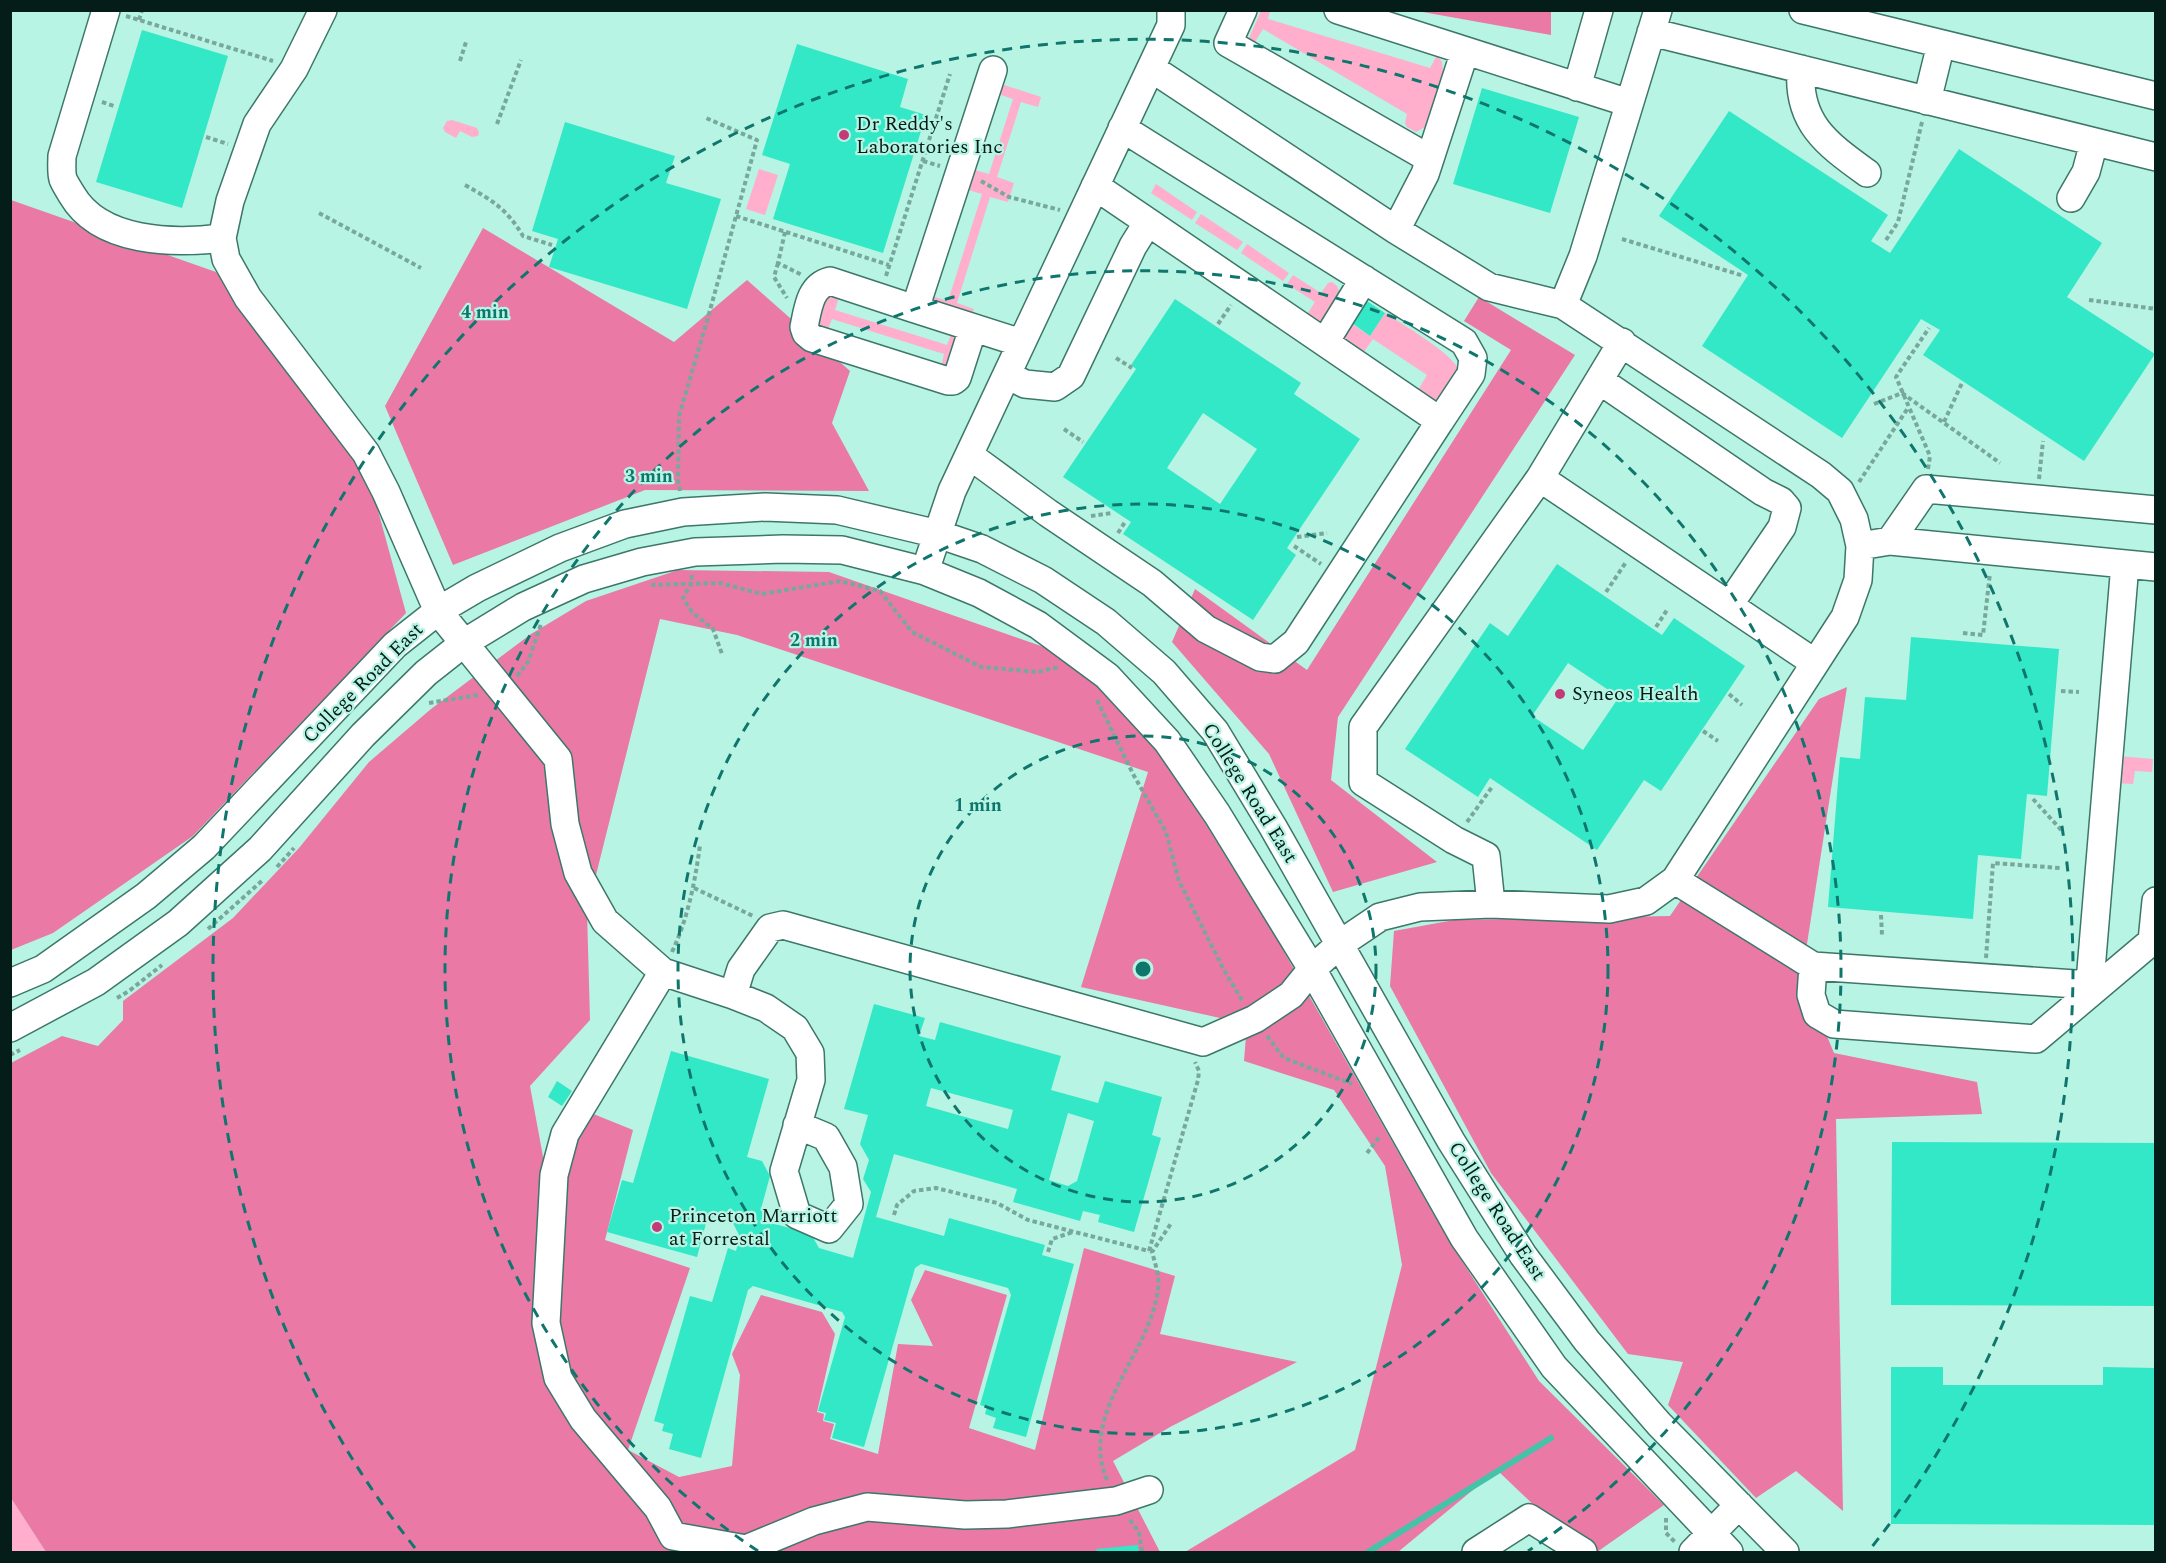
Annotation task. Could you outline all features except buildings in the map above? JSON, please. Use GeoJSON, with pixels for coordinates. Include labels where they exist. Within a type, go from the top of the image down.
{"type":"FeatureCollection","features":[{"type":"Feature","properties":{"kind":"street"},"geometry":{"type":"LineString","coordinates":[[925,571],[952,491],[1171,25],[1171,10]]}},
{"type":"Feature","properties":{"kind":"street"},"geometry":{"type":"LineString","coordinates":[[1243,10],[1228,44],[1430,159]]}},
{"type":"Feature","properties":{"kind":"street"},"geometry":{"type":"LineString","coordinates":[[1338,10],[1629,104]]}},
{"type":"Feature","properties":{"kind":"street"},"geometry":{"type":"LineString","coordinates":[[1577,87],[1599,10]]}},
{"type":"Feature","properties":{"kind":"street"},"geometry":{"type":"LineString","coordinates":[[1803,10],[2156,96]]}},
{"type":"Feature","properties":{"kind":"street"},"geometry":{"type":"LineString","coordinates":[[113,13],[62,156],[63,179],[79,207],[103,226],[140,237],[188,242],[222,238]]}},
{"type":"Feature","properties":{"kind":"street"},"geometry":{"type":"LineString","coordinates":[[313,14],[294,69],[257,124],[230,201],[222,238],[226,259],[248,298],[366,453],[386,492],[438,611],[558,759],[565,824],[578,873],[605,921],[663,972],[766,1008],[795,1028],[810,1053],[811,1080],[797,1125]]}},
{"type":"Feature","properties":{"kind":"street"},"geometry":{"type":"LineString","coordinates":[[1563,305],[1583,256],[1654,21],[1801,69],[2156,157]]}},
{"type":"Feature","properties":{"kind":"street"},"geometry":{"type":"LineString","coordinates":[[1927,101],[1941,44]]}},
{"type":"Feature","properties":{"kind":"street"},"geometry":{"type":"LineString","coordinates":[[1396,230],[1425,174],[1465,51]]}},
{"type":"Feature","properties":{"kind":"street"},"geometry":{"type":"LineString","coordinates":[[733,995],[741,969],[770,928],[783,925],[1203,1042],[1255,1019],[1291,995],[1312,969],[1340,944],[1380,917],[1420,907],[1491,904],[1609,909],[1646,901],[1675,880],[1845,617],[1858,580],[1860,546],[1854,519],[1840,491],[1821,475],[1563,305],[1489,286],[1396,230],[1150,68]]}},
{"type":"Feature","properties":{"kind":"street"},"geometry":{"type":"LineString","coordinates":[[1801,69],[1802,101],[1808,118],[1818,133],[1836,150],[1867,173]]}},
{"type":"Feature","properties":{"kind":"street"},"geometry":{"type":"LineString","coordinates":[[915,309],[993,70]]}},
{"type":"Feature","properties":{"kind":"street"},"geometry":{"type":"LineString","coordinates":[[969,455],[1048,513],[1152,583],[1206,629],[1260,657],[1275,659],[1296,642],[1471,374],[1473,358],[1464,342],[1122,128]]}},
{"type":"Feature","properties":{"kind":"street"},"geometry":{"type":"LineString","coordinates":[[2071,198],[2086,172],[2094,142]]}},
{"type":"Feature","properties":{"kind":"street"},"geometry":{"type":"LineString","coordinates":[[1095,186],[1440,421]]}},
{"type":"Feature","properties":{"kind":"street"},"geometry":{"type":"LineString","coordinates":[[1006,375],[1025,384],[1055,387],[1071,376],[1133,246],[1148,222]]}},
{"type":"Feature","properties":{"kind":"street"},"geometry":{"type":"LineString","coordinates":[[1325,342],[1364,279]]}},
{"type":"Feature","properties":{"kind":"street"},"geometry":{"type":"LineString","coordinates":[[973,328],[957,378],[948,381],[812,338],[806,333],[804,327],[815,288],[821,283],[830,281],[1021,343]]}},
{"type":"Feature","properties":{"kind":"street"},"geometry":{"type":"LineString","coordinates":[[1491,904],[1486,856],[1454,840],[1363,782],[1363,727],[1540,478],[1622,342]]}},
{"type":"Feature","properties":{"kind":"street"},"geometry":{"type":"LineString","coordinates":[[1599,381],[1763,492],[1781,501],[1786,508],[1782,527],[1729,605]]}},
{"type":"Feature","properties":{"kind":"street"},"geometry":{"type":"LineString","coordinates":[[1540,478],[1815,663]]}},
{"type":"Feature","properties":{"kind":"street"},"geometry":{"type":"LineString","coordinates":[[1890,541],[1926,489],[2156,510]]}},
{"type":"Feature","properties":{"kind":"street","name":"College Road East"},"geometry":{"type":"LineString","coordinates":[[10,983],[43,969],[146,896],[204,847],[396,645],[438,611],[477,588],[560,548],[626,524],[683,512],[765,507],[837,510],[938,534],[982,549],[1043,580],[1106,622],[1164,672],[1215,731],[1273,827],[1451,1141],[1523,1255],[1587,1341],[1659,1424],[1785,1552]]}},
{"type":"Feature","properties":{"kind":"street"},"geometry":{"type":"LineString","coordinates":[[1860,546],[1890,541],[2156,567]]}},
{"type":"Feature","properties":{"kind":"street","name":"College Road East"},"geometry":{"type":"LineString","coordinates":[[15,1039],[178,923],[260,849],[363,735],[426,673],[464,643],[523,607],[584,579],[642,562],[695,552],[783,549],[842,550],[925,571],[979,593],[1038,625],[1107,676],[1167,741],[1217,814],[1312,969],[1464,1238],[1554,1367],[1703,1546]]}},
{"type":"Feature","properties":{"kind":"street"},"geometry":{"type":"LineString","coordinates":[[2090,989],[2125,564]]}},
{"type":"Feature","properties":{"kind":"street"},"geometry":{"type":"LineString","coordinates":[[1675,880],[1813,966],[1984,978],[2090,989]]}},
{"type":"Feature","properties":{"kind":"street"},"geometry":{"type":"LineString","coordinates":[[1813,966],[1811,994],[1817,1014],[1834,1024],[2036,1039],[2090,989],[2152,941],[2156,901]]}},
{"type":"Feature","properties":{"kind":"street"},"geometry":{"type":"LineString","coordinates":[[663,972],[565,1134],[554,1175],[546,1323],[558,1378],[584,1419],[658,1508],[673,1536],[746,1549],[814,1521],[867,1507],[965,1515],[1007,1514],[1116,1501],[1149,1490]]}},
{"type":"Feature","properties":{"kind":"street"},"geometry":{"type":"LineString","coordinates":[[1703,1546],[1739,1505]]}},
{"type":"Feature","properties":{"kind":"street"},"geometry":{"type":"LineString","coordinates":[[1476,1552],[1529,1518],[1583,1552]]}},
{"type":"Feature","properties":{"kind":"path"},"geometry":{"type":"LineString","coordinates":[[139,20],[142,10]]}},
{"type":"Feature","properties":{"kind":"path"},"geometry":{"type":"LineString","coordinates":[[113,13],[279,63]]}},
{"type":"Feature","properties":{"kind":"path"},"geometry":{"type":"LineString","coordinates":[[460,61],[466,42]]}},
{"type":"Feature","properties":{"kind":"path"},"geometry":{"type":"LineString","coordinates":[[497,124],[521,60]]}},
{"type":"Feature","properties":{"kind":"path"},"geometry":{"type":"LineString","coordinates":[[879,297],[950,74]]}},
{"type":"Feature","properties":{"kind":"path"},"geometry":{"type":"LineString","coordinates":[[96,100],[114,106]]}},
{"type":"Feature","properties":{"kind":"path"},"geometry":{"type":"LineString","coordinates":[[1886,240],[1898,222],[1927,101]]}},
{"type":"Feature","properties":{"kind":"path"},"geometry":{"type":"LineString","coordinates":[[683,512],[678,480],[679,416],[757,140],[706,118]]}},
{"type":"Feature","properties":{"kind":"path"},"geometry":{"type":"LineString","coordinates":[[922,161],[970,176],[1008,197],[1066,211],[1080,218]]}},
{"type":"Feature","properties":{"kind":"path"},"geometry":{"type":"LineString","coordinates":[[465,186],[488,198],[511,216],[523,236],[552,245]]}},
{"type":"Feature","properties":{"kind":"path"},"geometry":{"type":"LineString","coordinates":[[319,213],[421,268]]}},
{"type":"Feature","properties":{"kind":"path"},"geometry":{"type":"LineString","coordinates":[[736,216],[890,265]]}},
{"type":"Feature","properties":{"kind":"path"},"geometry":{"type":"LineString","coordinates":[[785,232],[778,263],[821,283]]}},
{"type":"Feature","properties":{"kind":"path"},"geometry":{"type":"LineString","coordinates":[[1622,239],[1744,276]]}},
{"type":"Feature","properties":{"kind":"path"},"geometry":{"type":"LineString","coordinates":[[2089,300],[2156,309]]}},
{"type":"Feature","properties":{"kind":"path"},"geometry":{"type":"LineString","coordinates":[[1926,489],[1929,456],[1896,377],[1929,328]]}},
{"type":"Feature","properties":{"kind":"path"},"geometry":{"type":"LineString","coordinates":[[1116,358],[1132,368]]}},
{"type":"Feature","properties":{"kind":"path"},"geometry":{"type":"LineString","coordinates":[[1944,422],[1962,383]]}},
{"type":"Feature","properties":{"kind":"path"},"geometry":{"type":"LineString","coordinates":[[1874,404],[1902,393]]}},
{"type":"Feature","properties":{"kind":"path"},"geometry":{"type":"LineString","coordinates":[[1902,393],[2000,463]]}},
{"type":"Feature","properties":{"kind":"path"},"geometry":{"type":"LineString","coordinates":[[1840,491],[1859,483],[1909,407]]}},
{"type":"Feature","properties":{"kind":"path"},"geometry":{"type":"LineString","coordinates":[[1064,429],[1083,442]]}},
{"type":"Feature","properties":{"kind":"path"},"geometry":{"type":"LineString","coordinates":[[2037,499],[2043,441]]}},
{"type":"Feature","properties":{"kind":"path"},"geometry":{"type":"LineString","coordinates":[[1298,537],[1327,533]]}},
{"type":"Feature","properties":{"kind":"path"},"geometry":{"type":"LineString","coordinates":[[1606,592],[1638,544]]}},
{"type":"Feature","properties":{"kind":"path"},"geometry":{"type":"LineString","coordinates":[[1294,546],[1339,576]]}},
{"type":"Feature","properties":{"kind":"path"},"geometry":{"type":"LineString","coordinates":[[1963,633],[1983,635],[1992,551]]}},
{"type":"Feature","properties":{"kind":"path"},"geometry":{"type":"LineString","coordinates":[[695,552],[691,584],[683,598],[692,612],[713,629],[722,654]]}},
{"type":"Feature","properties":{"kind":"path"},"geometry":{"type":"LineString","coordinates":[[644,585],[720,583],[762,594],[840,581],[880,591],[912,632],[981,667],[1038,672],[1067,665]]}},
{"type":"Feature","properties":{"kind":"path"},"geometry":{"type":"LineString","coordinates":[[1656,627],[1667,610]]}},
{"type":"Feature","properties":{"kind":"path"},"geometry":{"type":"LineString","coordinates":[[421,710],[430,703],[476,696],[520,675],[528,662],[538,628],[544,620]]}},
{"type":"Feature","properties":{"kind":"path"},"geometry":{"type":"LineString","coordinates":[[2061,691],[2079,692]]}},
{"type":"Feature","properties":{"kind":"path"},"geometry":{"type":"LineString","coordinates":[[1094,694],[1133,774],[1166,832],[1179,881],[1225,972],[1255,1019],[1284,1058],[1354,1085]]}},
{"type":"Feature","properties":{"kind":"path"},"geometry":{"type":"LineString","coordinates":[[1729,694],[1742,705]]}},
{"type":"Feature","properties":{"kind":"path"},"geometry":{"type":"LineString","coordinates":[[1703,731],[1718,741]]}},
{"type":"Feature","properties":{"kind":"path"},"geometry":{"type":"LineString","coordinates":[[1454,840],[1492,787]]}},
{"type":"Feature","properties":{"kind":"path"},"geometry":{"type":"LineString","coordinates":[[2034,799],[2063,831]]}},
{"type":"Feature","properties":{"kind":"path"},"geometry":{"type":"LineString","coordinates":[[200,936],[286,859],[298,843]]}},
{"type":"Feature","properties":{"kind":"path"},"geometry":{"type":"LineString","coordinates":[[663,972],[678,939],[694,888],[700,845]]}},
{"type":"Feature","properties":{"kind":"path"},"geometry":{"type":"LineString","coordinates":[[1984,978],[1994,863],[2060,868]]}},
{"type":"Feature","properties":{"kind":"path"},"geometry":{"type":"LineString","coordinates":[[694,888],[753,916]]}},
{"type":"Feature","properties":{"kind":"path"},"geometry":{"type":"LineString","coordinates":[[1881,915],[1882,935]]}},
{"type":"Feature","properties":{"kind":"path"},"geometry":{"type":"LineString","coordinates":[[109,1002],[129,991],[165,963]]}},
{"type":"Feature","properties":{"kind":"path"},"geometry":{"type":"LineString","coordinates":[[10,1055],[15,1039]]}},
{"type":"Feature","properties":{"kind":"path"},"geometry":{"type":"LineString","coordinates":[[1142,1552],[1139,1532],[1116,1501],[1101,1465],[1100,1435],[1121,1377],[1149,1326],[1159,1287],[1150,1251],[1198,1080],[1199,1071],[1195,1060]]}},
{"type":"Feature","properties":{"kind":"path"},"geometry":{"type":"LineString","coordinates":[[1367,1153],[1383,1132],[1389,1142]]}},
{"type":"Feature","properties":{"kind":"path"},"geometry":{"type":"LineString","coordinates":[[894,1215],[897,1205],[914,1191],[936,1188],[997,1203],[1028,1220],[1150,1251]]}},
{"type":"Feature","properties":{"kind":"path"},"geometry":{"type":"LineString","coordinates":[[1150,1251],[1172,1222]]}},
{"type":"Feature","properties":{"kind":"path"},"geometry":{"type":"LineString","coordinates":[[1048,1252],[1052,1239],[1073,1232]]}},
{"type":"Feature","properties":{"kind":"path"},"geometry":{"type":"LineString","coordinates":[[1666,1513],[1666,1533],[1703,1546]]}},
{"type":"Feature","properties":{"kind":"shaded area"},"geometry":{"type":"Polygon","coordinates":[[[1261,11],[1270,11],[1268,19],[1430,68],[1437,55],[1442,62],[1443,72],[1425,127],[1416,132],[1407,127],[1405,123],[1407,114],[1263,29],[1255,42],[1249,38],[1261,11]]]}},
{"type":"Feature","properties":{"kind":"shaded area"},"geometry":{"type":"Polygon","coordinates":[[[1417,11],[1551,11],[1551,35],[1417,11]]]}},
{"type":"Feature","properties":{"kind":"shaded area"},"geometry":{"type":"Polygon","coordinates":[[[998,83],[1041,97],[1038,107],[1021,102],[997,177],[1014,183],[1008,202],[990,197],[957,303],[974,309],[971,317],[928,304],[931,296],[948,301],[982,194],[965,189],[971,169],[989,174],[1013,99],[995,93],[998,83]]]}},
{"type":"Feature","properties":{"kind":"shaded area"},"geometry":{"type":"Polygon","coordinates":[[[452,120],[477,128],[478,136],[472,137],[460,131],[456,138],[445,132],[443,128],[447,121],[452,120]]]}},
{"type":"Feature","properties":{"kind":"shaded area"},"geometry":{"type":"Polygon","coordinates":[[[759,169],[778,175],[765,215],[746,209],[759,169]]]}},
{"type":"Feature","properties":{"kind":"shaded area"},"geometry":{"type":"Polygon","coordinates":[[[1156,184],[1197,212],[1192,220],[1151,193],[1156,184]]]}},
{"type":"Feature","properties":{"kind":"shaded area"},"geometry":{"type":"Polygon","coordinates":[[[11,200],[216,272],[368,474],[406,613],[193,836],[53,933],[11,950],[11,200]]]}},
{"type":"Feature","properties":{"kind":"shaded area"},"geometry":{"type":"Polygon","coordinates":[[[1201,214],[1243,242],[1237,250],[1195,223],[1201,214]]]}},
{"type":"Feature","properties":{"kind":"shaded area"},"geometry":{"type":"Polygon","coordinates":[[[483,228],[674,342],[747,280],[850,371],[832,423],[869,491],[645,490],[453,565],[385,406],[483,228]]]}},
{"type":"Feature","properties":{"kind":"shaded area"},"geometry":{"type":"Polygon","coordinates":[[[1247,244],[1289,273],[1283,281],[1241,253],[1247,244]]]}},
{"type":"Feature","properties":{"kind":"shaded area"},"geometry":{"type":"Polygon","coordinates":[[[1293,275],[1321,293],[1328,283],[1332,282],[1337,286],[1342,298],[1323,321],[1309,318],[1308,313],[1315,302],[1287,284],[1293,275]]]}},
{"type":"Feature","properties":{"kind":"shaded area"},"geometry":{"type":"Polygon","coordinates":[[[828,293],[839,297],[835,310],[947,345],[952,332],[960,335],[949,370],[941,368],[944,354],[832,319],[827,332],[817,329],[828,293]]]}},
{"type":"Feature","properties":{"kind":"shaded area"},"geometry":{"type":"Polygon","coordinates":[[[1479,297],[1575,355],[1338,717],[1331,780],[1437,862],[1333,892],[1269,754],[1172,642],[1195,589],[1307,670],[1511,350],[1464,321],[1479,297]]]}},
{"type":"Feature","properties":{"kind":"shaded area"},"geometry":{"type":"Polygon","coordinates":[[[1385,313],[1437,347],[1454,362],[1458,369],[1438,401],[1417,392],[1427,375],[1373,339],[1363,353],[1341,338],[1345,319],[1370,336],[1385,313]]]}},
{"type":"Feature","properties":{"kind":"shaded area"},"geometry":{"type":"Polygon","coordinates":[[[678,570],[829,572],[1078,659],[1159,748],[1279,943],[1446,1236],[1539,1381],[1664,1505],[1597,1552],[1583,1552],[1497,1470],[1398,1552],[1185,1552],[1355,1450],[1402,1265],[1385,1166],[1334,1090],[1244,1061],[1247,1024],[1081,987],[1148,772],[737,635],[660,619],[587,911],[590,1020],[530,1086],[546,1173],[591,1113],[633,1130],[605,1240],[690,1268],[628,1450],[679,1477],[732,1466],[740,1375],[732,1354],[761,1295],[822,1312],[835,1334],[817,1412],[824,1414],[823,1421],[834,1424],[830,1439],[878,1454],[898,1344],[933,1346],[911,1300],[925,1270],[1007,1295],[969,1428],[1035,1450],[1084,1248],[1175,1276],[1160,1334],[1297,1362],[1170,1427],[1113,1461],[1160,1552],[46,1552],[11,1498],[11,1063],[62,1036],[98,1046],[123,1020],[123,1001],[233,918],[299,848],[369,762],[431,709],[531,634],[586,601],[678,570]]]}},
{"type":"Feature","properties":{"kind":"shaded area"},"geometry":{"type":"Polygon","coordinates":[[[1847,687],[1802,976],[1834,1053],[1977,1082],[1982,1114],[1836,1119],[1843,1511],[1796,1471],[1756,1498],[1668,1405],[1683,1362],[1628,1354],[1491,1173],[1390,986],[1394,931],[1454,920],[1670,916],[1819,699],[1847,687]]]}},
{"type":"Feature","properties":{"kind":"shaded area"},"geometry":{"type":"Polygon","coordinates":[[[2118,756],[2153,759],[2152,772],[2135,771],[2133,784],[2116,783],[2118,756]]]}},
{"type":"Feature","properties":{"kind":"shaded area"},"geometry":{"type":"Polygon","coordinates":[[[11,1498],[46,1552],[11,1552],[11,1498]]]}},
{"type":"Feature","properties":{"kind":"waterway"},"geometry":{"type":"LineString","coordinates":[[1368,1552],[1551,1438]]}},
{"type":"Feature","properties":{"kind":"place","name":"Dr Reddy's Laboratories Inc"},"geometry":{"type":"Point","coordinates":[844,135]}},
{"type":"Feature","properties":{"kind":"place","name":"Syneos Health"},"geometry":{"type":"Point","coordinates":[1560,694]}},
{"type":"Feature","properties":{"kind":"place","name":"Princeton Marriott at Forrestal"},"geometry":{"type":"Point","coordinates":[657,1227]}}]}
